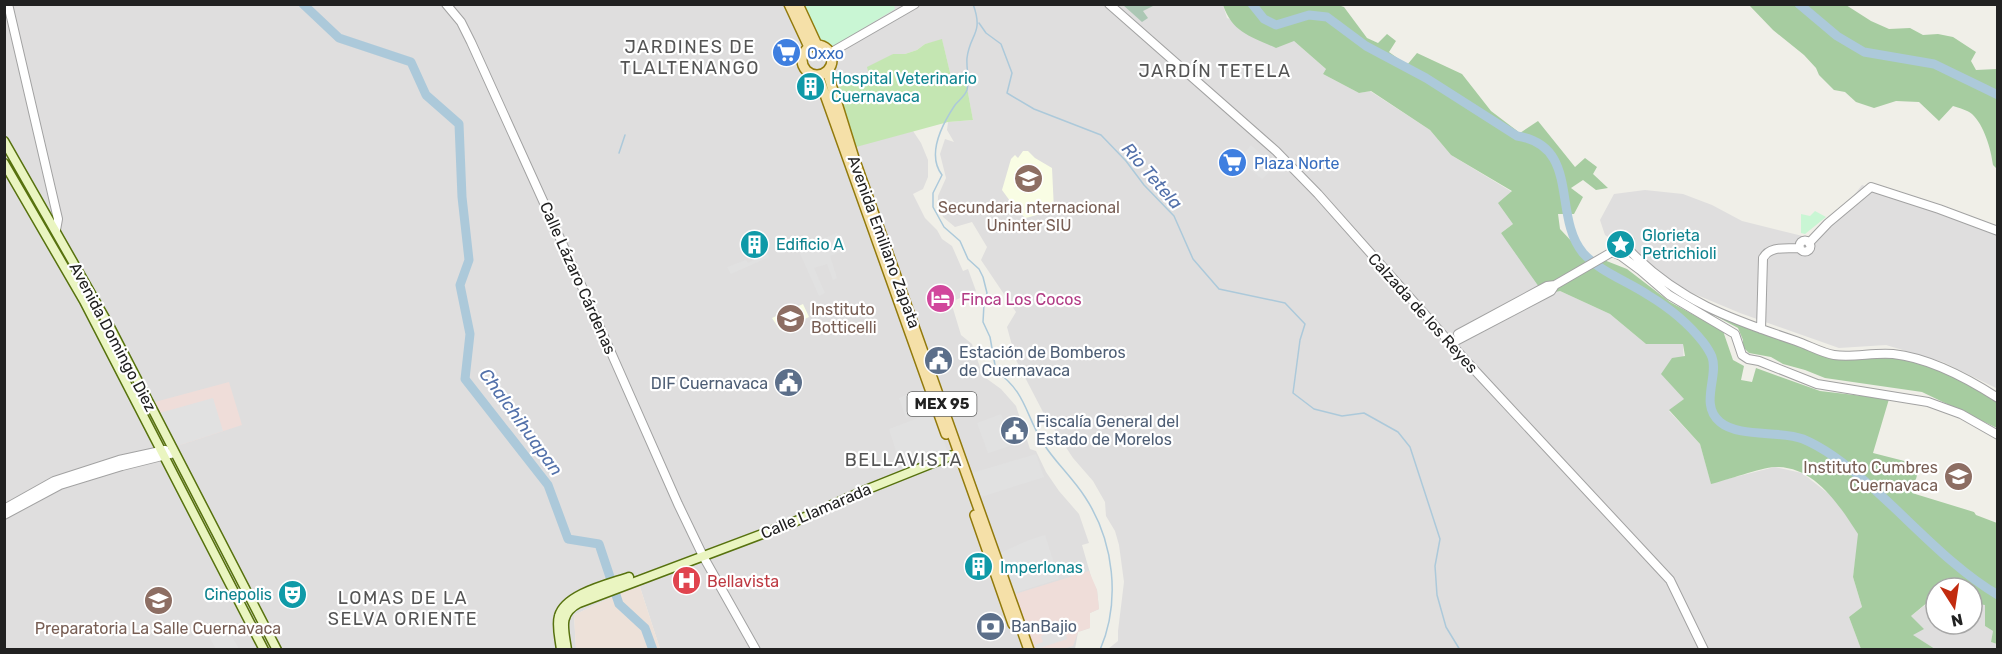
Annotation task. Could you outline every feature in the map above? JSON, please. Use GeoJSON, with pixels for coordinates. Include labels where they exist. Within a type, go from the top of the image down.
{"type":"FeatureCollection","features":[{"type":"Feature","properties":{"kind":"main road"},"geometry":{"type":"LineString","coordinates":[[789,4],[813,46]]}},
{"type":"Feature","properties":{"kind":"main road"},"geometry":{"type":"LineString","coordinates":[[798,4],[813,46]]}},
{"type":"Feature","properties":{"kind":"main road"},"geometry":{"type":"LineString","coordinates":[[813,46],[825,47],[830,53],[832,63],[823,73],[809,72],[803,65],[802,57],[813,46]]}},
{"type":"Feature","properties":{"kind":"main road","name":"Avenida Emiliano Zapata"},"geometry":{"type":"LineString","coordinates":[[823,73],[988,544],[1022,650]]}},
{"type":"Feature","properties":{"kind":"main road"},"geometry":{"type":"LineString","coordinates":[[4,141],[56,230]]}},
{"type":"Feature","properties":{"kind":"main road","name":"Avenida Domingo Diez"},"geometry":{"type":"LineString","coordinates":[[4,163],[84,301],[264,650]]}},
{"type":"Feature","properties":{"kind":"main road","name":"Avenida Domingo Diez"},"geometry":{"type":"LineString","coordinates":[[56,230],[110,327],[277,650]]}},
{"type":"Feature","properties":{"kind":"main road","name":"Avenida Emiliano Zapata"},"geometry":{"type":"LineString","coordinates":[[891,270],[954,456],[1029,650]]}},
{"type":"Feature","properties":{"kind":"main road"},"geometry":{"type":"LineString","coordinates":[[143,418],[151,417],[153,412]]}},
{"type":"Feature","properties":{"kind":"main road","name":"Calle Llamarada"},"geometry":{"type":"LineString","coordinates":[[578,600],[794,522],[868,489],[954,456]]}},
{"type":"Feature","properties":{"kind":"main road"},"geometry":{"type":"LineString","coordinates":[[173,476],[184,471]]}},
{"type":"Feature","properties":{"kind":"main road"},"geometry":{"type":"LineString","coordinates":[[561,650],[558,629],[559,614],[567,602],[578,600]]}},
{"type":"Feature","properties":{"kind":"main road"},"geometry":{"type":"LineString","coordinates":[[567,650],[565,616],[578,600]]}},
{"type":"Feature","properties":{"kind":"street","name":"Avenida Domingo Diez"},"geometry":{"type":"LineString","coordinates":[[8,4],[56,209],[58,219],[56,230]]}},
{"type":"Feature","properties":{"kind":"street","name":"Calle Lázaro Cárdenas"},"geometry":{"type":"LineString","coordinates":[[446,4],[461,22],[471,42],[705,553],[756,650]]}},
{"type":"Feature","properties":{"kind":"street"},"geometry":{"type":"LineString","coordinates":[[830,53],[915,4]]}},
{"type":"Feature","properties":{"kind":"street","name":"Calzada de los Reyes"},"geometry":{"type":"LineString","coordinates":[[1109,4],[1283,157],[1449,342],[1670,580],[1704,650]]}},
{"type":"Feature","properties":{"kind":"street"},"geometry":{"type":"LineString","coordinates":[[1761,329],[1763,258],[1766,252],[1772,249],[1800,248],[1802,241],[1809,243],[1828,223],[1871,187],[1998,231]]}},
{"type":"Feature","properties":{"kind":"street"},"geometry":{"type":"LineString","coordinates":[[1612,252],[1611,242],[1619,236],[1625,237],[1630,241],[1630,251],[1643,269],[1669,295],[1735,334],[1742,354],[1748,359],[1759,361],[1817,384],[1929,402],[1961,414],[1998,435]]}},
{"type":"Feature","properties":{"kind":"street"},"geometry":{"type":"LineString","coordinates":[[1622,256],[1630,251]]}},
{"type":"Feature","properties":{"kind":"street"},"geometry":{"type":"LineString","coordinates":[[1449,342],[1551,291],[1555,285],[1612,252],[1705,307],[1761,329],[1832,355],[1891,354],[1904,356],[1934,365],[1997,396]]}},
{"type":"Feature","properties":{"kind":"street"},"geometry":{"type":"LineString","coordinates":[[4,509],[54,481],[173,451]]}},
{"type":"Feature","properties":{"kind":"street"},"geometry":{"type":"LineString","coordinates":[[4,515],[60,485],[121,463]]}},
{"type":"Feature","properties":{"kind":"shaded area"},"geometry":{"type":"Polygon","coordinates":[[[4,5],[1223,5],[1227,18],[1294,41],[1326,69],[1323,74],[1359,93],[1370,91],[1430,130],[1451,155],[1512,192],[1513,224],[1501,233],[1560,291],[1610,314],[1646,344],[1683,344],[1685,399],[1669,411],[1700,444],[1711,483],[1775,467],[1802,473],[1834,498],[1859,534],[1853,577],[1862,607],[1849,617],[1861,649],[1108,649],[1118,641],[1124,582],[1119,545],[1115,531],[1106,516],[1105,502],[1093,481],[1073,458],[1044,414],[1016,360],[1007,327],[1016,312],[981,260],[987,247],[972,222],[955,227],[943,217],[938,204],[938,196],[946,178],[940,154],[945,139],[954,142],[947,130],[948,122],[973,120],[966,83],[953,85],[942,40],[925,44],[905,54],[893,54],[869,74],[836,88],[856,146],[913,131],[921,143],[928,160],[928,177],[923,189],[913,194],[925,218],[942,239],[952,246],[963,271],[968,269],[976,291],[951,302],[961,335],[972,344],[983,376],[1001,389],[1016,406],[1030,449],[1036,451],[1046,472],[1079,514],[1089,543],[1082,545],[1097,590],[1099,609],[1090,613],[1090,628],[1078,632],[1075,649],[660,649],[639,584],[574,615],[576,649],[5,649],[4,5]]]}},
{"type":"Feature","properties":{"kind":"shaded area"},"geometry":{"type":"Polygon","coordinates":[[[1123,5],[1155,5],[1143,11],[1148,18],[1142,22],[1123,5]]]}},
{"type":"Feature","properties":{"kind":"shaded area"},"geometry":{"type":"Polygon","coordinates":[[[1251,145],[1274,167],[1262,179],[1239,160],[1251,145]]]}},
{"type":"Feature","properties":{"kind":"shaded area","name":"Secundaria nternacional Uninter SIU"},"geometry":{"type":"Polygon","coordinates":[[[1023,151],[1028,151],[1052,168],[1054,210],[1026,218],[1018,212],[1002,190],[1011,159],[1015,155],[1018,158],[1023,151]]]}},
{"type":"Feature","properties":{"kind":"shaded area"},"geometry":{"type":"Polygon","coordinates":[[[1862,185],[1997,233],[1998,383],[1996,388],[1943,362],[1886,345],[1839,348],[1740,313],[1685,290],[1605,235],[1600,220],[1614,194],[1645,190],[1683,194],[1712,205],[1742,221],[1819,240],[1862,185]]]}},
{"type":"Feature","properties":{"kind":"shaded area"},"geometry":{"type":"Polygon","coordinates":[[[837,233],[844,251],[830,256],[837,278],[833,280],[827,264],[814,268],[825,293],[819,296],[798,249],[837,233]]]}},
{"type":"Feature","properties":{"kind":"shaded area"},"geometry":{"type":"Polygon","coordinates":[[[766,251],[769,257],[731,274],[727,267],[746,260],[748,263],[754,260],[753,256],[766,251]]]}},
{"type":"Feature","properties":{"kind":"shaded area","name":"Instituto Botticelli"},"geometry":{"type":"Polygon","coordinates":[[[803,304],[809,317],[780,330],[772,318],[803,304]]]}},
{"type":"Feature","properties":{"kind":"shaded area"},"geometry":{"type":"Polygon","coordinates":[[[229,382],[242,425],[174,447],[151,403],[229,382]]]}},
{"type":"Feature","properties":{"kind":"shaded area"},"geometry":{"type":"Polygon","coordinates":[[[924,388],[931,410],[906,418],[899,398],[924,388]]]}},
{"type":"Feature","properties":{"kind":"shaded area"},"geometry":{"type":"Polygon","coordinates":[[[213,398],[223,431],[174,447],[156,414],[213,398]]]}},
{"type":"Feature","properties":{"kind":"shaded area"},"geometry":{"type":"Polygon","coordinates":[[[934,412],[948,453],[902,470],[889,429],[934,412]]]}},
{"type":"Feature","properties":{"kind":"shaded area"},"geometry":{"type":"Polygon","coordinates":[[[1001,414],[1012,445],[988,453],[977,423],[1001,414]]]}},
{"type":"Feature","properties":{"kind":"shaded area"},"geometry":{"type":"Polygon","coordinates":[[[1036,454],[1044,477],[981,497],[972,473],[1036,454]]]}},
{"type":"Feature","properties":{"kind":"shaded area"},"geometry":{"type":"Polygon","coordinates":[[[1045,535],[1059,579],[1014,593],[1000,553],[1045,535]]]}},
{"type":"Feature","properties":{"kind":"shaded area"},"geometry":{"type":"Polygon","coordinates":[[[1089,571],[1097,590],[1099,609],[1090,613],[1090,628],[1078,632],[1073,646],[1063,649],[1034,649],[1015,594],[1089,571]]]}},
{"type":"Feature","properties":{"kind":"shaded area"},"geometry":{"type":"Polygon","coordinates":[[[639,584],[660,649],[576,649],[574,615],[639,584]]]}},
{"type":"Feature","properties":{"kind":"shaded area"},"geometry":{"type":"Polygon","coordinates":[[[1985,604],[1985,626],[1993,631],[1991,642],[1997,644],[1997,649],[1935,649],[1912,635],[1911,616],[1924,606],[1924,636],[1984,636],[1985,604]]]}},
{"type":"Feature","properties":{"kind":"shaded area"},"geometry":{"type":"Polygon","coordinates":[[[223,621],[239,649],[216,649],[205,629],[223,621]]]}},
{"type":"Feature","properties":{"kind":"shaded area"},"geometry":{"type":"Polygon","coordinates":[[[1064,627],[1067,639],[1037,649],[1035,645],[1043,642],[1041,636],[1064,627]]]}},
{"type":"Feature","properties":{"kind":"green space"},"geometry":{"type":"Polygon","coordinates":[[[802,5],[894,5],[895,9],[831,48],[819,42],[802,5]]]}},
{"type":"Feature","properties":{"kind":"green space"},"geometry":{"type":"Polygon","coordinates":[[[1223,5],[1338,5],[1344,7],[1367,38],[1378,43],[1387,34],[1396,41],[1389,52],[1407,65],[1417,53],[1462,74],[1491,111],[1520,133],[1538,121],[1575,167],[1585,158],[1597,167],[1593,174],[1608,188],[1596,190],[1583,180],[1571,188],[1583,197],[1574,214],[1558,214],[1560,229],[1592,268],[1604,260],[1627,269],[1670,302],[1723,331],[1733,360],[1744,366],[1741,380],[1752,382],[1756,368],[1820,391],[1889,399],[1873,453],[1920,465],[1912,493],[1974,512],[1976,515],[1997,523],[1997,644],[1991,642],[1993,631],[1985,626],[1984,576],[1924,576],[1924,605],[1911,616],[1924,629],[1913,635],[1935,649],[1861,649],[1849,617],[1862,607],[1853,577],[1858,534],[1843,511],[1824,489],[1814,480],[1789,468],[1769,468],[1711,484],[1700,444],[1669,410],[1684,399],[1661,374],[1672,358],[1685,356],[1683,344],[1646,344],[1610,314],[1560,291],[1544,294],[1501,233],[1513,224],[1498,203],[1512,191],[1451,155],[1430,130],[1371,91],[1359,93],[1323,74],[1326,69],[1294,41],[1276,48],[1250,37],[1237,28],[1223,5]]]}},
{"type":"Feature","properties":{"kind":"green space"},"geometry":{"type":"Polygon","coordinates":[[[1749,5],[1846,5],[1889,29],[1910,28],[1923,35],[1938,34],[1953,37],[1976,52],[1971,61],[1976,70],[1997,69],[1997,169],[1993,165],[1989,145],[1983,131],[1970,113],[1953,106],[1939,121],[1919,102],[1896,101],[1874,108],[1856,102],[1845,92],[1834,90],[1804,55],[1773,30],[1749,5]]]}},
{"type":"Feature","properties":{"kind":"green space"},"geometry":{"type":"Polygon","coordinates":[[[942,39],[953,85],[966,82],[973,120],[948,122],[856,147],[836,88],[869,75],[867,67],[893,54],[905,54],[942,39]]]}},
{"type":"Feature","properties":{"kind":"green space"},"geometry":{"type":"Polygon","coordinates":[[[1815,211],[1826,217],[1805,234],[1801,233],[1801,214],[1810,216],[1815,211]]]}},
{"type":"Feature","properties":{"kind":"green space"},"geometry":{"type":"Polygon","coordinates":[[[1677,295],[1830,354],[1892,354],[1934,367],[1997,400],[1997,428],[1922,392],[1825,378],[1783,364],[1771,357],[1749,353],[1743,347],[1738,328],[1677,295]]]}},
{"type":"Feature","properties":{"kind":"waterway","name":"Chalchihuapan"},"geometry":{"type":"LineString","coordinates":[[303,4],[339,38],[411,62],[426,95],[459,124],[462,197],[469,260],[460,285],[470,334],[465,379],[548,485],[568,539],[599,544],[619,604],[645,628],[653,650]]}},
{"type":"Feature","properties":{"kind":"waterway"},"geometry":{"type":"LineString","coordinates":[[973,4],[977,28],[967,58],[968,86],[965,94],[955,105],[938,139],[936,158],[937,167],[942,175],[933,193],[933,207],[944,227],[960,241],[968,259],[979,269],[983,277],[987,293],[983,322],[990,337],[996,371],[1019,395],[1043,443],[1085,497],[1103,533],[1108,552],[1112,592],[1111,612],[1100,650]]}},
{"type":"Feature","properties":{"kind":"waterway"},"geometry":{"type":"LineString","coordinates":[[1252,4],[1264,19],[1276,25],[1309,15],[1327,17],[1366,46],[1426,78],[1517,136],[1537,142],[1550,153],[1558,168],[1569,221],[1574,238],[1583,253],[1606,271],[1670,310],[1691,328],[1707,347],[1713,365],[1711,407],[1720,422],[1738,430],[1794,436],[1829,453],[1860,477],[1963,571],[1998,595]]}},
{"type":"Feature","properties":{"kind":"waterway"},"geometry":{"type":"LineString","coordinates":[[1799,4],[1837,36],[1864,52],[1934,64],[1998,95]]}},
{"type":"Feature","properties":{"kind":"waterway","name":"Rio Tetela"},"geometry":{"type":"LineString","coordinates":[[979,23],[986,33],[1001,44],[1012,73],[1007,93],[1034,109],[1101,135],[1174,216],[1193,259],[1219,289],[1285,303],[1305,324],[1300,340],[1293,393],[1314,409],[1342,416],[1364,413],[1398,432],[1410,447],[1440,539],[1435,566],[1437,595],[1446,627],[1460,650]]}},
{"type":"Feature","properties":{"kind":"waterway"},"geometry":{"type":"LineString","coordinates":[[619,153],[625,135]]}},
{"type":"Feature","properties":{"kind":"place","name":"Oxxo"},"geometry":{"type":"Point","coordinates":[786,53]}},
{"type":"Feature","properties":{"kind":"place","name":"Hospital Veterinario Cuernavaca"},"geometry":{"type":"Point","coordinates":[810,87]}},
{"type":"Feature","properties":{"kind":"place","name":"Plaza Norte"},"geometry":{"type":"Point","coordinates":[1233,163]}},
{"type":"Feature","properties":{"kind":"place","name":"Secundaria nternacional Uninter SIU"},"geometry":{"type":"Point","coordinates":[1029,179]}},
{"type":"Feature","properties":{"kind":"place","name":"Edificio A"},"geometry":{"type":"Point","coordinates":[755,244]}},
{"type":"Feature","properties":{"kind":"place","name":"Glorieta Petrichioli"},"geometry":{"type":"Point","coordinates":[1621,244]}},
{"type":"Feature","properties":{"kind":"place","name":"Finca Los Cocos"},"geometry":{"type":"Point","coordinates":[940,299]}},
{"type":"Feature","properties":{"kind":"place","name":"Instituto Botticelli"},"geometry":{"type":"Point","coordinates":[790,318]}},
{"type":"Feature","properties":{"kind":"place","name":"Estación de Bomberos de Cuernavaca"},"geometry":{"type":"Point","coordinates":[938,361]}},
{"type":"Feature","properties":{"kind":"place","name":"DIF Cuernavaca"},"geometry":{"type":"Point","coordinates":[789,383]}},
{"type":"Feature","properties":{"kind":"place","name":"Fiscalía General del Estado de Morelos"},"geometry":{"type":"Point","coordinates":[1015,430]}},
{"type":"Feature","properties":{"kind":"place","name":"Instituto Cumbres Cuernavaca"},"geometry":{"type":"Point","coordinates":[1959,476]}},
{"type":"Feature","properties":{"kind":"place","name":"Imperlonas"},"geometry":{"type":"Point","coordinates":[979,567]}},
{"type":"Feature","properties":{"kind":"place","name":"Bellavista"},"geometry":{"type":"Point","coordinates":[686,581]}},
{"type":"Feature","properties":{"kind":"place","name":"Cinepolis"},"geometry":{"type":"Point","coordinates":[293,594]}},
{"type":"Feature","properties":{"kind":"place","name":"Preparatoria La Salle Cuernavaca"},"geometry":{"type":"Point","coordinates":[158,600]}},
{"type":"Feature","properties":{"kind":"place","name":"BanBajio"},"geometry":{"type":"Point","coordinates":[990,626]}},
{"type":"Feature","properties":{"kind":"district","name":"JARDINES DE TLALTENANGO"},"geometry":{"type":"Point","coordinates":[690,57]}},
{"type":"Feature","properties":{"kind":"district","name":"JARDÍN TETELA"},"geometry":{"type":"Point","coordinates":[1215,71]}},
{"type":"Feature","properties":{"kind":"district","name":"BELLAVISTA"},"geometry":{"type":"Point","coordinates":[904,460]}},
{"type":"Feature","properties":{"kind":"district","name":"LOMAS DE LA SELVA ORIENTE"},"geometry":{"type":"Point","coordinates":[403,608]}}]}
